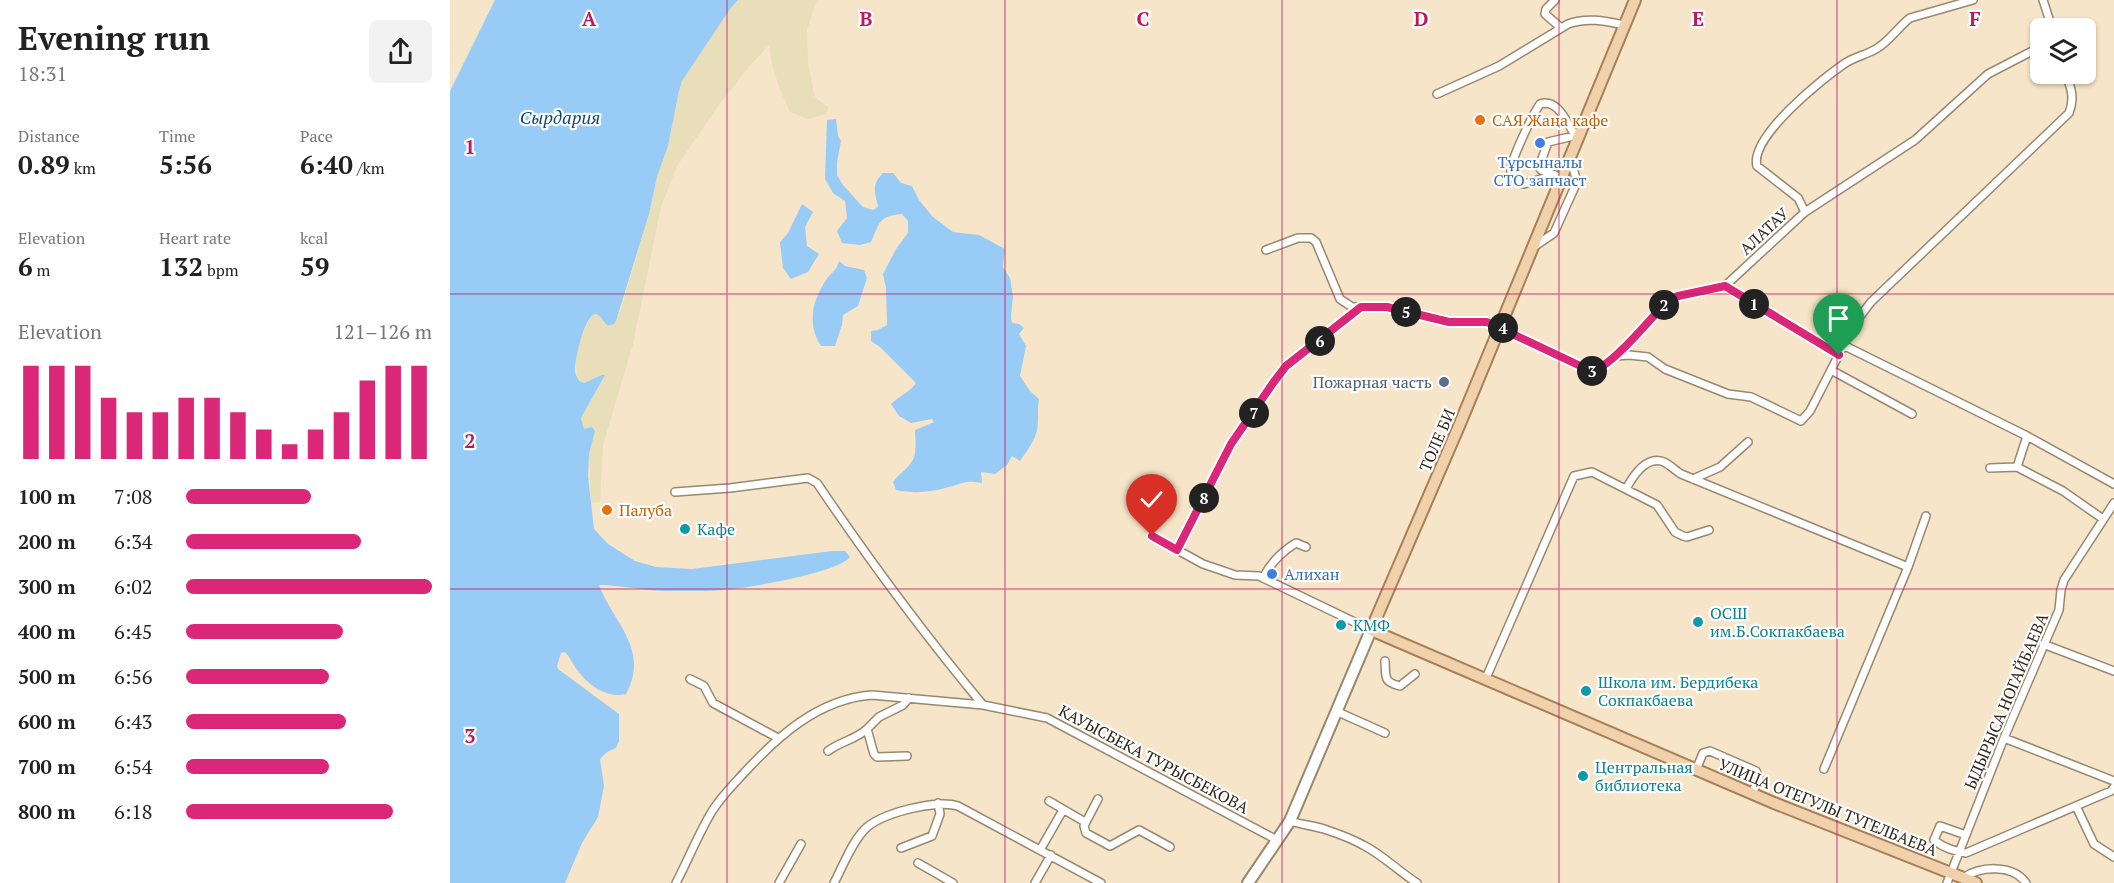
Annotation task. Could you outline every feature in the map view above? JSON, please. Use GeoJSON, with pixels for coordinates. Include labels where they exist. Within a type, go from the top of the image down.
{"type":"FeatureCollection","features":[{"type":"Feature","properties":{"kind":"main road","name":"ТОЛЕ БИ"},"geometry":{"type":"LineString","coordinates":[[1371,630],[1500,327],[1558,176],[1570,157],[1577,135],[1635,0]]}},
{"type":"Feature","properties":{"kind":"main road","name":"УЛИЦА ОТЕГУЛЫ ТУГЕЛБАЕВА"},"geometry":{"type":"LineString","coordinates":[[1371,630],[1948,878],[1963,878],[1976,883]]}},
{"type":"Feature","properties":{"kind":"street"},"geometry":{"type":"LineString","coordinates":[[1555,0],[1546,9],[1545,14],[1560,27]]}},
{"type":"Feature","properties":{"kind":"street"},"geometry":{"type":"LineString","coordinates":[[1805,212],[1798,198],[1757,166],[1760,147],[1768,134],[1812,88],[1848,62],[1876,49],[1910,18],[1973,0]]}},
{"type":"Feature","properties":{"kind":"street"},"geometry":{"type":"LineString","coordinates":[[2043,0],[2049,18]]}},
{"type":"Feature","properties":{"kind":"street"},"geometry":{"type":"LineString","coordinates":[[1437,94],[1499,66],[1560,27],[1575,21],[1600,20],[1624,25]]}},
{"type":"Feature","properties":{"kind":"street","name":"АЛАТАУ"},"geometry":{"type":"LineString","coordinates":[[1725,286],[1805,212],[1915,140],[1988,74],[2030,52]]}},
{"type":"Feature","properties":{"kind":"street"},"geometry":{"type":"LineString","coordinates":[[1615,356],[1648,357],[1665,369],[1728,394],[1751,397],[1802,422],[1810,411],[1854,323],[1871,302],[2069,113],[2073,94],[2070,84]]}},
{"type":"Feature","properties":{"kind":"street"},"geometry":{"type":"LineString","coordinates":[[1547,102],[1554,104],[1577,135],[1548,142],[1539,166],[1541,170],[1558,176],[1524,184],[1516,181],[1511,172],[1513,160],[1540,104],[1547,102]]}},
{"type":"Feature","properties":{"kind":"street"},"geometry":{"type":"LineString","coordinates":[[1531,248],[1554,232],[1577,182],[1570,157]]}},
{"type":"Feature","properties":{"kind":"street"},"geometry":{"type":"LineString","coordinates":[[1266,250],[1298,238],[1311,238],[1316,242],[1340,299],[1352,307],[1387,307],[1449,322],[1487,322],[1591,371],[1602,368],[1668,300],[1725,286],[1839,355]]}},
{"type":"Feature","properties":{"kind":"street"},"geometry":{"type":"LineString","coordinates":[[1177,550],[1231,444],[1273,383],[1286,366],[1361,307]]}},
{"type":"Feature","properties":{"kind":"street"},"geometry":{"type":"LineString","coordinates":[[1843,345],[2027,436],[2114,484]]}},
{"type":"Feature","properties":{"kind":"street"},"geometry":{"type":"LineString","coordinates":[[1831,370],[1912,414]]}},
{"type":"Feature","properties":{"kind":"street"},"geometry":{"type":"LineString","coordinates":[[2017,467],[2027,436]]}},
{"type":"Feature","properties":{"kind":"street"},"geometry":{"type":"LineString","coordinates":[[1693,479],[1720,467],[1748,442]]}},
{"type":"Feature","properties":{"kind":"street"},"geometry":{"type":"LineString","coordinates":[[1626,489],[1635,474],[1653,461],[1665,463],[1681,474],[1908,567]]}},
{"type":"Feature","properties":{"kind":"street"},"geometry":{"type":"LineString","coordinates":[[1990,468],[2017,467],[2063,491],[2103,519]]}},
{"type":"Feature","properties":{"kind":"street"},"geometry":{"type":"LineString","coordinates":[[1486,678],[1574,476],[1592,472],[1657,505],[1678,534],[1687,537],[1709,530]]}},
{"type":"Feature","properties":{"kind":"street"},"geometry":{"type":"LineString","coordinates":[[675,492],[808,478],[817,483],[879,574],[925,635],[983,705]]}},
{"type":"Feature","properties":{"kind":"street","name":"ЫДЫРЫСА НОГАЙБАЕВА"},"geometry":{"type":"LineString","coordinates":[[1948,878],[2004,738],[2059,610],[2064,580],[2114,503]]}},
{"type":"Feature","properties":{"kind":"street"},"geometry":{"type":"LineString","coordinates":[[1824,769],[1908,567],[1926,516]]}},
{"type":"Feature","properties":{"kind":"street"},"geometry":{"type":"LineString","coordinates":[[1152,536],[1203,564],[1235,575],[1257,575],[1371,630]]}},
{"type":"Feature","properties":{"kind":"street"},"geometry":{"type":"LineString","coordinates":[[1263,578],[1270,564],[1280,554],[1296,543],[1306,547]]}},
{"type":"Feature","properties":{"kind":"street","name":"ТОЛЕ БИ"},"geometry":{"type":"LineString","coordinates":[[1248,883],[1290,821],[1371,630]]}},
{"type":"Feature","properties":{"kind":"street"},"geometry":{"type":"LineString","coordinates":[[2043,644],[2114,671]]}},
{"type":"Feature","properties":{"kind":"street"},"geometry":{"type":"LineString","coordinates":[[1385,662],[1386,681],[1397,686],[1403,685],[1415,674]]}},
{"type":"Feature","properties":{"kind":"street"},"geometry":{"type":"LineString","coordinates":[[690,679],[704,686],[713,703],[778,738]]}},
{"type":"Feature","properties":{"kind":"street","name":"КАУЫСБЕКА ТУРЫСБЕКОВА"},"geometry":{"type":"LineString","coordinates":[[676,883],[712,812],[732,786],[778,738],[821,709],[847,698],[872,695],[983,705],[1047,718],[1277,840]]}},
{"type":"Feature","properties":{"kind":"street"},"geometry":{"type":"LineString","coordinates":[[828,751],[844,741],[859,736],[879,717],[903,705],[909,698]]}},
{"type":"Feature","properties":{"kind":"street"},"geometry":{"type":"LineString","coordinates":[[1338,712],[1385,733]]}},
{"type":"Feature","properties":{"kind":"street"},"geometry":{"type":"LineString","coordinates":[[867,729],[874,754],[877,757],[907,756]]}},
{"type":"Feature","properties":{"kind":"street"},"geometry":{"type":"LineString","coordinates":[[2004,738],[2114,781]]}},
{"type":"Feature","properties":{"kind":"street"},"geometry":{"type":"LineString","coordinates":[[1696,770],[1703,753],[1710,752],[1756,771],[1759,778],[1752,794]]}},
{"type":"Feature","properties":{"kind":"street"},"geometry":{"type":"LineString","coordinates":[[1966,835],[1944,826],[1938,827],[1934,840],[1966,853],[2111,791],[2114,787]]}},
{"type":"Feature","properties":{"kind":"street"},"geometry":{"type":"LineString","coordinates":[[1098,799],[1085,822],[1086,833],[1110,846],[1139,830],[1170,847]]}},
{"type":"Feature","properties":{"kind":"street"},"geometry":{"type":"LineString","coordinates":[[1048,801],[1085,822]]}},
{"type":"Feature","properties":{"kind":"street"},"geometry":{"type":"LineString","coordinates":[[834,883],[865,828],[881,819],[929,804],[947,802],[1101,883]]}},
{"type":"Feature","properties":{"kind":"street"},"geometry":{"type":"LineString","coordinates":[[901,848],[932,836],[938,824],[938,803]]}},
{"type":"Feature","properties":{"kind":"street"},"geometry":{"type":"LineString","coordinates":[[2076,806],[2094,844],[2114,856]]}},
{"type":"Feature","properties":{"kind":"street"},"geometry":{"type":"LineString","coordinates":[[1040,850],[1063,810]]}},
{"type":"Feature","properties":{"kind":"street"},"geometry":{"type":"LineString","coordinates":[[1290,821],[1325,829],[1360,843],[1378,853],[1401,873],[1417,883]]}},
{"type":"Feature","properties":{"kind":"street"},"geometry":{"type":"LineString","coordinates":[[779,883],[801,844]]}},
{"type":"Feature","properties":{"kind":"street"},"geometry":{"type":"LineString","coordinates":[[1035,883],[1051,855]]}},
{"type":"Feature","properties":{"kind":"street"},"geometry":{"type":"LineString","coordinates":[[918,863],[953,883]]}},
{"type":"Feature","properties":{"kind":"street"},"geometry":{"type":"LineString","coordinates":[[1963,878],[1972,871],[1992,869],[2008,871],[2023,878],[2026,883]]}},
{"type":"Feature","properties":{"kind":"sand"},"geometry":{"type":"Polygon","coordinates":[[[738,0],[817,0],[807,30],[808,63],[815,97],[828,107],[826,114],[808,119],[790,112],[776,79],[769,45],[716,109],[677,166],[661,207],[633,344],[603,445],[600,502],[591,503],[589,454],[595,431],[584,429],[581,418],[605,375],[584,383],[579,382],[576,365],[578,348],[592,315],[598,314],[609,327],[614,324],[620,312],[649,214],[657,177],[668,146],[682,81],[738,0]]]}},
{"type":"Feature","properties":{"kind":"water","name":"Сырдария"},"geometry":{"type":"Polygon","coordinates":[[[495,0],[738,0],[682,81],[668,146],[616,321],[608,326],[597,314],[591,317],[578,350],[575,372],[579,381],[584,383],[605,375],[581,418],[584,429],[592,427],[595,431],[589,454],[588,476],[594,529],[608,544],[635,561],[656,567],[692,569],[832,551],[845,551],[850,557],[843,563],[816,573],[732,589],[658,591],[599,585],[627,637],[634,663],[632,678],[626,694],[612,695],[588,682],[565,652],[561,653],[558,669],[619,714],[619,741],[616,748],[607,752],[600,759],[604,786],[598,817],[582,843],[565,883],[450,883],[450,91],[495,0]]]}},
{"type":"Feature","properties":{"kind":"water"},"geometry":{"type":"Polygon","coordinates":[[[836,119],[838,136],[841,141],[837,175],[863,207],[873,210],[878,207],[875,188],[877,181],[883,173],[893,173],[901,183],[912,186],[919,200],[933,217],[953,232],[979,235],[1005,249],[1003,267],[1010,278],[1013,297],[1012,323],[1024,328],[1019,334],[1026,346],[1020,376],[1030,391],[1039,399],[1038,426],[1032,442],[1020,461],[1012,456],[1007,465],[995,474],[981,472],[982,483],[968,482],[923,492],[896,490],[893,482],[913,460],[916,448],[915,430],[934,422],[932,419],[911,423],[899,416],[891,404],[916,383],[871,341],[871,331],[887,325],[886,288],[883,274],[896,249],[908,233],[908,221],[902,214],[888,217],[878,225],[871,242],[860,245],[842,243],[837,231],[847,218],[845,201],[833,193],[825,179],[827,120],[836,119]]]}},
{"type":"Feature","properties":{"kind":"water"},"geometry":{"type":"Polygon","coordinates":[[[802,204],[813,212],[805,227],[807,246],[819,254],[808,272],[791,279],[783,268],[780,242],[788,233],[802,204]]]}},
{"type":"Feature","properties":{"kind":"water"},"geometry":{"type":"Polygon","coordinates":[[[839,261],[845,266],[864,270],[867,278],[858,306],[843,315],[835,346],[821,346],[814,329],[813,313],[821,288],[836,269],[839,261]]]}},
{"type":"Feature","properties":{"kind":"place","name":"САЯ Жаңа кафе"},"geometry":{"type":"Point","coordinates":[1480,120]}},
{"type":"Feature","properties":{"kind":"place","name":"Тұрсыналы СТО запчаст"},"geometry":{"type":"Point","coordinates":[1540,143]}},
{"type":"Feature","properties":{"kind":"place","name":"Пожарная часть"},"geometry":{"type":"Point","coordinates":[1444,382]}},
{"type":"Feature","properties":{"kind":"place","name":"Палуба"},"geometry":{"type":"Point","coordinates":[607,510]}},
{"type":"Feature","properties":{"kind":"place","name":"Кафе"},"geometry":{"type":"Point","coordinates":[685,529]}},
{"type":"Feature","properties":{"kind":"place","name":"Алихан"},"geometry":{"type":"Point","coordinates":[1272,574]}},
{"type":"Feature","properties":{"kind":"place","name":"ОСШ им.Б.Сокпакбаева"},"geometry":{"type":"Point","coordinates":[1698,622]}},
{"type":"Feature","properties":{"kind":"place","name":"КМФ"},"geometry":{"type":"Point","coordinates":[1341,625]}},
{"type":"Feature","properties":{"kind":"place","name":"Школа им. Бердибека Сокпакбаева"},"geometry":{"type":"Point","coordinates":[1586,691]}},
{"type":"Feature","properties":{"kind":"place","name":"Центральная библиотека"},"geometry":{"type":"Point","coordinates":[1583,776]}},
{"type":"Feature","properties":{"kind":"route"},"geometry":{"type":"LineString","coordinates":[[1152,536],[1177,550],[1231,444],[1273,383],[1286,366],[1361,307],[1387,307],[1449,322],[1487,322],[1591,371],[1597,371],[1615,356],[1668,300],[1725,286],[1839,355]]}}]}
